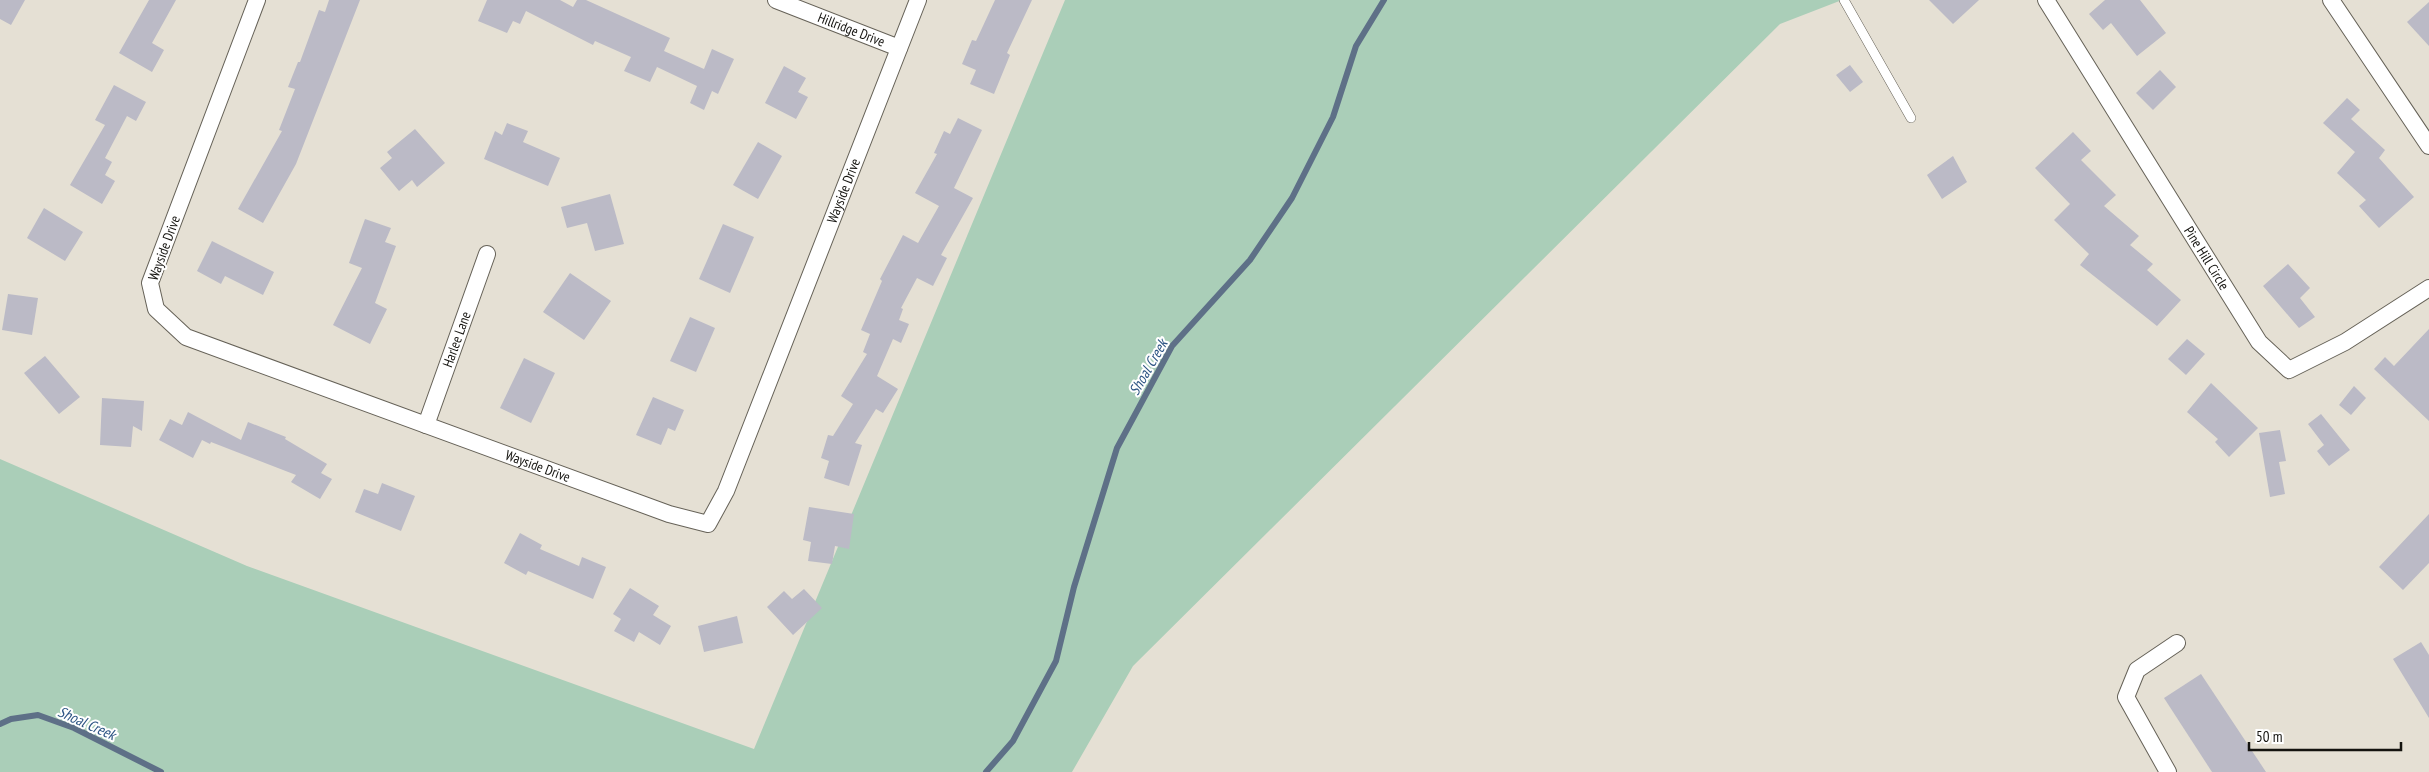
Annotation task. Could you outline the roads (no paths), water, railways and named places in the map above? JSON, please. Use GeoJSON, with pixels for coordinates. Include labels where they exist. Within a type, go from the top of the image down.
{"type":"FeatureCollection","features":[{"type":"Feature","properties":{"kind":"street","name":"Wayside Drive"},"geometry":{"type":"LineString","coordinates":[[257,0],[150,283],[156,309],[186,337],[669,514],[708,524],[726,491],[918,0]]}},
{"type":"Feature","properties":{"kind":"street","name":"Hillridge Drive"},"geometry":{"type":"LineString","coordinates":[[776,0],[899,48]]}},
{"type":"Feature","properties":{"kind":"street","name":"Pine Hill Circle"},"geometry":{"type":"LineString","coordinates":[[2046,0],[2259,342],[2289,370],[2345,342],[2429,288]]}},
{"type":"Feature","properties":{"kind":"street"},"geometry":{"type":"LineString","coordinates":[[2331,0],[2429,146]]}},
{"type":"Feature","properties":{"kind":"street","name":"Harlee Lane"},"geometry":{"type":"LineString","coordinates":[[426,425],[487,254]]}},
{"type":"Feature","properties":{"kind":"street"},"geometry":{"type":"LineString","coordinates":[[2168,772],[2126,697],[2137,670],[2177,643]]}},
{"type":"Feature","properties":{"kind":"lane"},"geometry":{"type":"LineString","coordinates":[[1844,0],[1911,118]]}},
{"type":"Feature","properties":{"kind":"waterway","name":"Shoal Creek"},"geometry":{"type":"LineString","coordinates":[[986,772],[1013,741],[1056,661],[1074,587],[1117,448],[1172,346],[1250,260],[1292,198],[1333,117],[1356,46],[1384,0]]}},
{"type":"Feature","properties":{"kind":"waterway","name":"Shoal Creek"},"geometry":{"type":"LineString","coordinates":[[0,724],[11,719],[38,715],[74,728],[161,772]]}}]}
